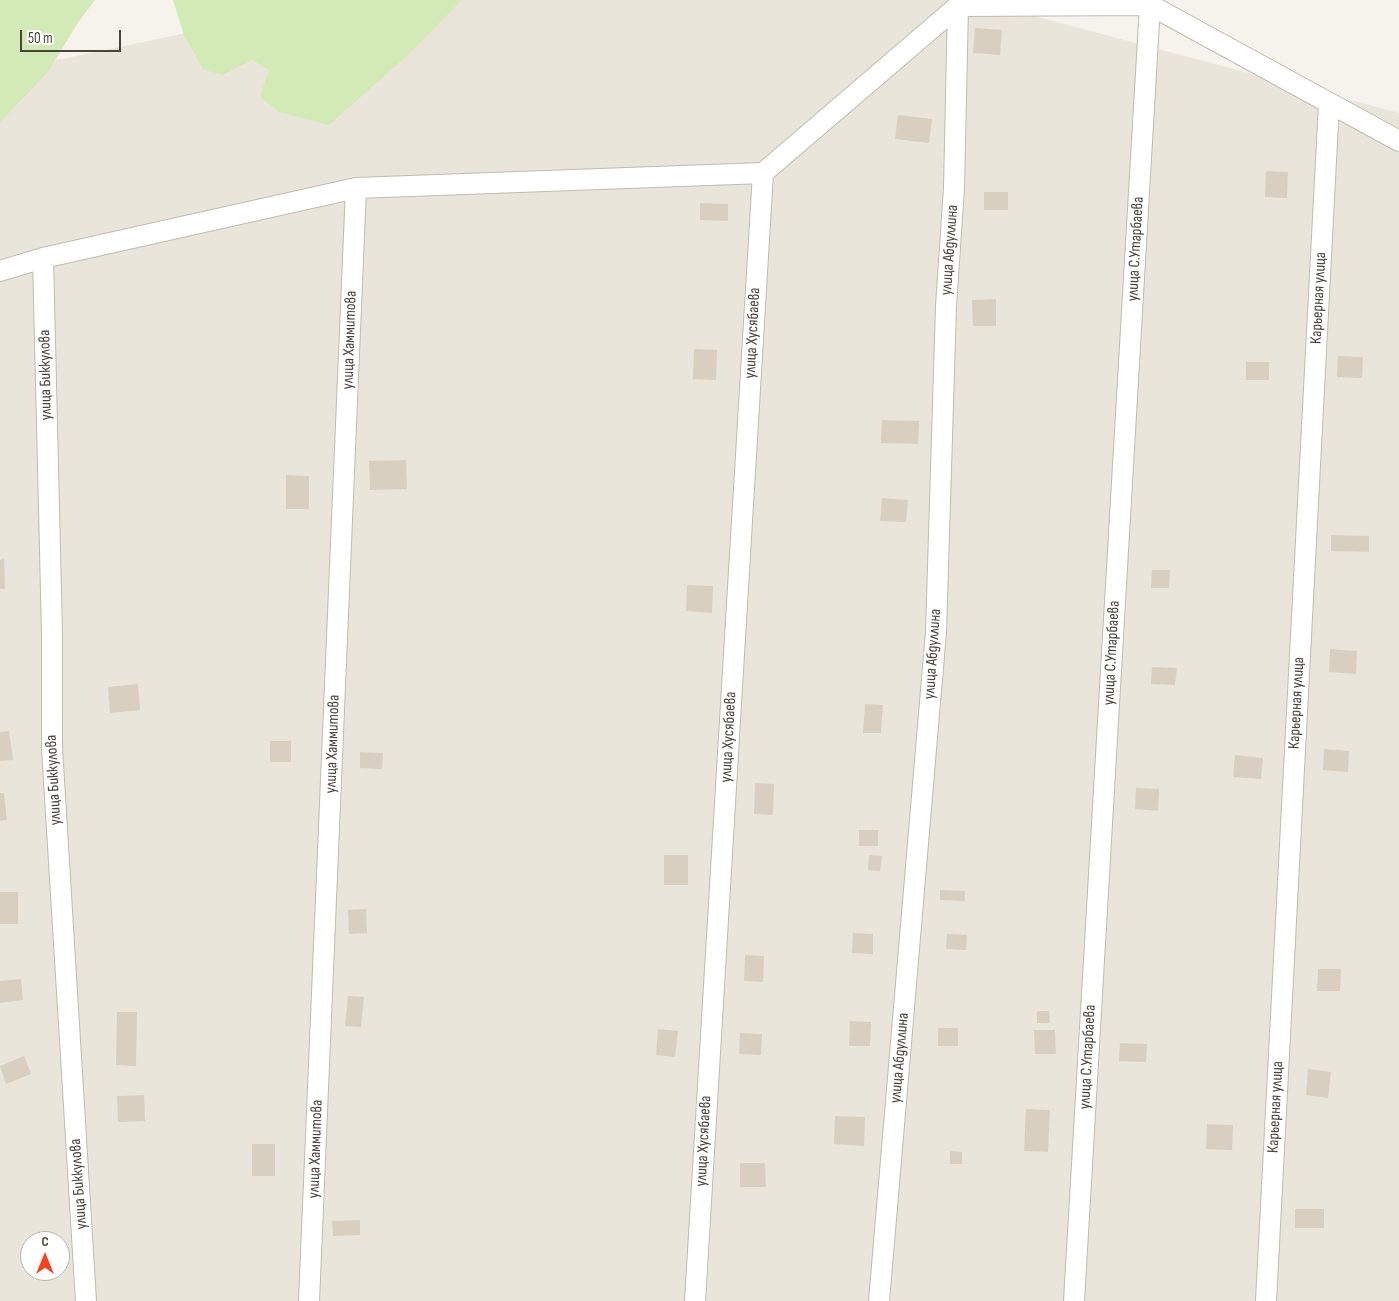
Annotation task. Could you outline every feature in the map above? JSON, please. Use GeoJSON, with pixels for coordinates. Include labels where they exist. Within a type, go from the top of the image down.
{"type":"FeatureCollection","features":[{"type":"Feature","properties":{"kind":"street"},"geometry":{"type":"LineString","coordinates":[[0,271],[43,258],[356,188],[763,173],[958,6],[1150,5],[1399,141]]}},
{"type":"Feature","properties":{"kind":"street","name":"улица С.Утарбаева"},"geometry":{"type":"LineString","coordinates":[[1074,1301],[1150,5]]}},
{"type":"Feature","properties":{"kind":"street","name":"улица Абдуллина"},"geometry":{"type":"LineString","coordinates":[[880,1301],[936,632],[946,306],[954,188],[958,6]]}},
{"type":"Feature","properties":{"kind":"street","name":"Карьерная улица"},"geometry":{"type":"LineString","coordinates":[[1266,1301],[1329,104]]}},
{"type":"Feature","properties":{"kind":"street","name":"улица Хусябаева"},"geometry":{"type":"LineString","coordinates":[[695,1301],[763,173]]}},
{"type":"Feature","properties":{"kind":"street","name":"улица Хаммитова"},"geometry":{"type":"LineString","coordinates":[[309,1301],[356,188]]}},
{"type":"Feature","properties":{"kind":"street","name":"улица Биккулова"},"geometry":{"type":"LineString","coordinates":[[43,258],[52,633],[52,748],[86,1301]]}},
{"type":"Feature","properties":{"kind":"shaded area"},"geometry":{"type":"Polygon","coordinates":[[[344,0],[974,0],[1399,113],[1399,1301],[0,1301],[0,72],[344,0]]]}},
{"type":"Feature","properties":{"kind":"green space"},"geometry":{"type":"Polygon","coordinates":[[[0,0],[95,0],[77,24],[48,72],[0,122],[0,0]]]}},
{"type":"Feature","properties":{"kind":"green space"},"geometry":{"type":"Polygon","coordinates":[[[173,0],[462,0],[409,54],[329,125],[279,112],[260,97],[269,70],[252,60],[222,75],[203,69],[184,35],[173,0]]]}},
{"type":"Feature","properties":{"kind":"building"},"geometry":{"type":"Polygon","coordinates":[[[975,28],[1002,30],[1000,55],[973,53],[975,28]]]}},
{"type":"Feature","properties":{"kind":"building"},"geometry":{"type":"Polygon","coordinates":[[[898,115],[932,119],[929,143],[895,139],[898,115]]]}},
{"type":"Feature","properties":{"kind":"building"},"geometry":{"type":"Polygon","coordinates":[[[1266,171],[1288,172],[1287,198],[1265,197],[1266,171]]]}},
{"type":"Feature","properties":{"kind":"building"},"geometry":{"type":"Polygon","coordinates":[[[984,192],[1008,192],[1008,210],[984,210],[984,192]]]}},
{"type":"Feature","properties":{"kind":"building"},"geometry":{"type":"Polygon","coordinates":[[[700,203],[728,204],[728,221],[700,220],[700,203]]]}},
{"type":"Feature","properties":{"kind":"building"},"geometry":{"type":"Polygon","coordinates":[[[996,299],[996,326],[973,326],[972,300],[996,299]]]}},
{"type":"Feature","properties":{"kind":"building"},"geometry":{"type":"Polygon","coordinates":[[[694,349],[717,350],[716,380],[693,379],[694,349]]]}},
{"type":"Feature","properties":{"kind":"building"},"geometry":{"type":"Polygon","coordinates":[[[1338,356],[1363,357],[1362,378],[1337,377],[1338,356]]]}},
{"type":"Feature","properties":{"kind":"building"},"geometry":{"type":"Polygon","coordinates":[[[1246,362],[1269,362],[1269,380],[1246,380],[1246,362]]]}},
{"type":"Feature","properties":{"kind":"building"},"geometry":{"type":"Polygon","coordinates":[[[882,420],[919,421],[918,444],[881,443],[882,420]]]}},
{"type":"Feature","properties":{"kind":"building"},"geometry":{"type":"Polygon","coordinates":[[[406,460],[407,489],[370,490],[369,461],[406,460]]]}},
{"type":"Feature","properties":{"kind":"building"},"geometry":{"type":"Polygon","coordinates":[[[286,475],[309,476],[309,509],[286,509],[286,475]]]}},
{"type":"Feature","properties":{"kind":"building"},"geometry":{"type":"Polygon","coordinates":[[[882,498],[908,500],[906,522],[880,521],[882,498]]]}},
{"type":"Feature","properties":{"kind":"building"},"geometry":{"type":"Polygon","coordinates":[[[1331,535],[1369,536],[1369,552],[1331,551],[1331,535]]]}},
{"type":"Feature","properties":{"kind":"building"},"geometry":{"type":"Polygon","coordinates":[[[4,559],[5,589],[0,589],[0,560],[4,559]]]}},
{"type":"Feature","properties":{"kind":"building"},"geometry":{"type":"Polygon","coordinates":[[[1152,570],[1170,570],[1169,588],[1151,588],[1152,570]]]}},
{"type":"Feature","properties":{"kind":"building"},"geometry":{"type":"Polygon","coordinates":[[[687,585],[713,586],[712,613],[686,611],[687,585]]]}},
{"type":"Feature","properties":{"kind":"building"},"geometry":{"type":"Polygon","coordinates":[[[1330,649],[1357,651],[1356,674],[1329,672],[1330,649]]]}},
{"type":"Feature","properties":{"kind":"building"},"geometry":{"type":"Polygon","coordinates":[[[1152,667],[1177,668],[1175,685],[1151,684],[1152,667]]]}},
{"type":"Feature","properties":{"kind":"building"},"geometry":{"type":"Polygon","coordinates":[[[138,684],[140,710],[110,713],[108,687],[138,684]]]}},
{"type":"Feature","properties":{"kind":"building"},"geometry":{"type":"Polygon","coordinates":[[[865,704],[883,705],[881,733],[863,733],[865,704]]]}},
{"type":"Feature","properties":{"kind":"building"},"geometry":{"type":"Polygon","coordinates":[[[9,731],[13,760],[0,761],[0,732],[9,731]]]}},
{"type":"Feature","properties":{"kind":"building"},"geometry":{"type":"Polygon","coordinates":[[[270,741],[291,741],[291,762],[270,762],[270,741]]]}},
{"type":"Feature","properties":{"kind":"building"},"geometry":{"type":"Polygon","coordinates":[[[1324,749],[1349,751],[1348,772],[1323,770],[1324,749]]]}},
{"type":"Feature","properties":{"kind":"building"},"geometry":{"type":"Polygon","coordinates":[[[360,752],[383,753],[382,769],[360,768],[360,752]]]}},
{"type":"Feature","properties":{"kind":"building"},"geometry":{"type":"Polygon","coordinates":[[[1235,755],[1263,758],[1261,779],[1233,777],[1235,755]]]}},
{"type":"Feature","properties":{"kind":"building"},"geometry":{"type":"Polygon","coordinates":[[[755,783],[774,784],[773,815],[754,814],[755,783]]]}},
{"type":"Feature","properties":{"kind":"building"},"geometry":{"type":"Polygon","coordinates":[[[1136,788],[1159,789],[1158,811],[1135,809],[1136,788]]]}},
{"type":"Feature","properties":{"kind":"building"},"geometry":{"type":"Polygon","coordinates":[[[0,793],[4,793],[7,820],[0,821],[0,793]]]}},
{"type":"Feature","properties":{"kind":"building"},"geometry":{"type":"Polygon","coordinates":[[[859,830],[878,830],[878,846],[859,846],[859,830]]]}},
{"type":"Feature","properties":{"kind":"building"},"geometry":{"type":"Polygon","coordinates":[[[664,855],[688,855],[688,885],[664,885],[664,855]]]}},
{"type":"Feature","properties":{"kind":"building"},"geometry":{"type":"Polygon","coordinates":[[[869,855],[882,856],[880,871],[868,870],[869,855]]]}},
{"type":"Feature","properties":{"kind":"building"},"geometry":{"type":"Polygon","coordinates":[[[940,890],[965,891],[965,901],[940,900],[940,890]]]}},
{"type":"Feature","properties":{"kind":"building"},"geometry":{"type":"Polygon","coordinates":[[[0,892],[18,892],[18,924],[0,924],[0,892]]]}},
{"type":"Feature","properties":{"kind":"building"},"geometry":{"type":"Polygon","coordinates":[[[366,909],[367,933],[349,934],[348,910],[366,909]]]}},
{"type":"Feature","properties":{"kind":"building"},"geometry":{"type":"Polygon","coordinates":[[[853,933],[873,934],[873,954],[852,953],[853,933]]]}},
{"type":"Feature","properties":{"kind":"building"},"geometry":{"type":"Polygon","coordinates":[[[947,934],[967,935],[966,950],[946,949],[947,934]]]}},
{"type":"Feature","properties":{"kind":"building"},"geometry":{"type":"Polygon","coordinates":[[[745,955],[764,956],[763,982],[744,981],[745,955]]]}},
{"type":"Feature","properties":{"kind":"building"},"geometry":{"type":"Polygon","coordinates":[[[1318,969],[1341,969],[1340,991],[1317,991],[1318,969]]]}},
{"type":"Feature","properties":{"kind":"building"},"geometry":{"type":"Polygon","coordinates":[[[21,979],[23,1000],[0,1003],[0,981],[21,979]]]}},
{"type":"Feature","properties":{"kind":"building"},"geometry":{"type":"Polygon","coordinates":[[[348,996],[364,997],[361,1027],[345,1026],[348,996]]]}},
{"type":"Feature","properties":{"kind":"building"},"geometry":{"type":"Polygon","coordinates":[[[1037,1011],[1049,1011],[1050,1023],[1037,1023],[1037,1011]]]}},
{"type":"Feature","properties":{"kind":"building"},"geometry":{"type":"Polygon","coordinates":[[[117,1012],[137,1012],[136,1066],[116,1065],[117,1012]]]}},
{"type":"Feature","properties":{"kind":"building"},"geometry":{"type":"Polygon","coordinates":[[[850,1021],[871,1022],[870,1046],[849,1046],[850,1021]]]}},
{"type":"Feature","properties":{"kind":"building"},"geometry":{"type":"Polygon","coordinates":[[[938,1028],[958,1028],[958,1046],[938,1046],[938,1028]]]}},
{"type":"Feature","properties":{"kind":"building"},"geometry":{"type":"Polygon","coordinates":[[[658,1029],[678,1031],[675,1057],[656,1055],[658,1029]]]}},
{"type":"Feature","properties":{"kind":"building"},"geometry":{"type":"Polygon","coordinates":[[[1034,1030],[1055,1030],[1056,1054],[1035,1054],[1034,1030]]]}},
{"type":"Feature","properties":{"kind":"building"},"geometry":{"type":"Polygon","coordinates":[[[740,1033],[762,1034],[761,1055],[739,1054],[740,1033]]]}},
{"type":"Feature","properties":{"kind":"building"},"geometry":{"type":"Polygon","coordinates":[[[1120,1043],[1147,1044],[1146,1062],[1119,1061],[1120,1043]]]}},
{"type":"Feature","properties":{"kind":"building"},"geometry":{"type":"Polygon","coordinates":[[[24,1056],[31,1074],[6,1084],[0,1066],[24,1056]]]}},
{"type":"Feature","properties":{"kind":"building"},"geometry":{"type":"Polygon","coordinates":[[[1308,1069],[1331,1072],[1328,1098],[1306,1095],[1308,1069]]]}},
{"type":"Feature","properties":{"kind":"building"},"geometry":{"type":"Polygon","coordinates":[[[144,1095],[145,1121],[118,1122],[117,1096],[144,1095]]]}},
{"type":"Feature","properties":{"kind":"building"},"geometry":{"type":"Polygon","coordinates":[[[1026,1109],[1050,1110],[1048,1152],[1024,1151],[1026,1109]]]}},
{"type":"Feature","properties":{"kind":"building"},"geometry":{"type":"Polygon","coordinates":[[[835,1116],[865,1117],[864,1146],[834,1144],[835,1116]]]}},
{"type":"Feature","properties":{"kind":"building"},"geometry":{"type":"Polygon","coordinates":[[[1207,1124],[1233,1125],[1232,1150],[1206,1149],[1207,1124]]]}},
{"type":"Feature","properties":{"kind":"building"},"geometry":{"type":"Polygon","coordinates":[[[252,1144],[275,1144],[275,1176],[252,1176],[252,1144]]]}},
{"type":"Feature","properties":{"kind":"building"},"geometry":{"type":"Polygon","coordinates":[[[950,1151],[962,1152],[962,1164],[950,1164],[950,1151]]]}},
{"type":"Feature","properties":{"kind":"building"},"geometry":{"type":"Polygon","coordinates":[[[740,1163],[765,1163],[766,1187],[740,1187],[740,1163]]]}},
{"type":"Feature","properties":{"kind":"building"},"geometry":{"type":"Polygon","coordinates":[[[1295,1209],[1324,1209],[1324,1228],[1295,1228],[1295,1209]]]}},
{"type":"Feature","properties":{"kind":"building"},"geometry":{"type":"Polygon","coordinates":[[[360,1220],[360,1235],[333,1236],[332,1221],[360,1220]]]}}]}
